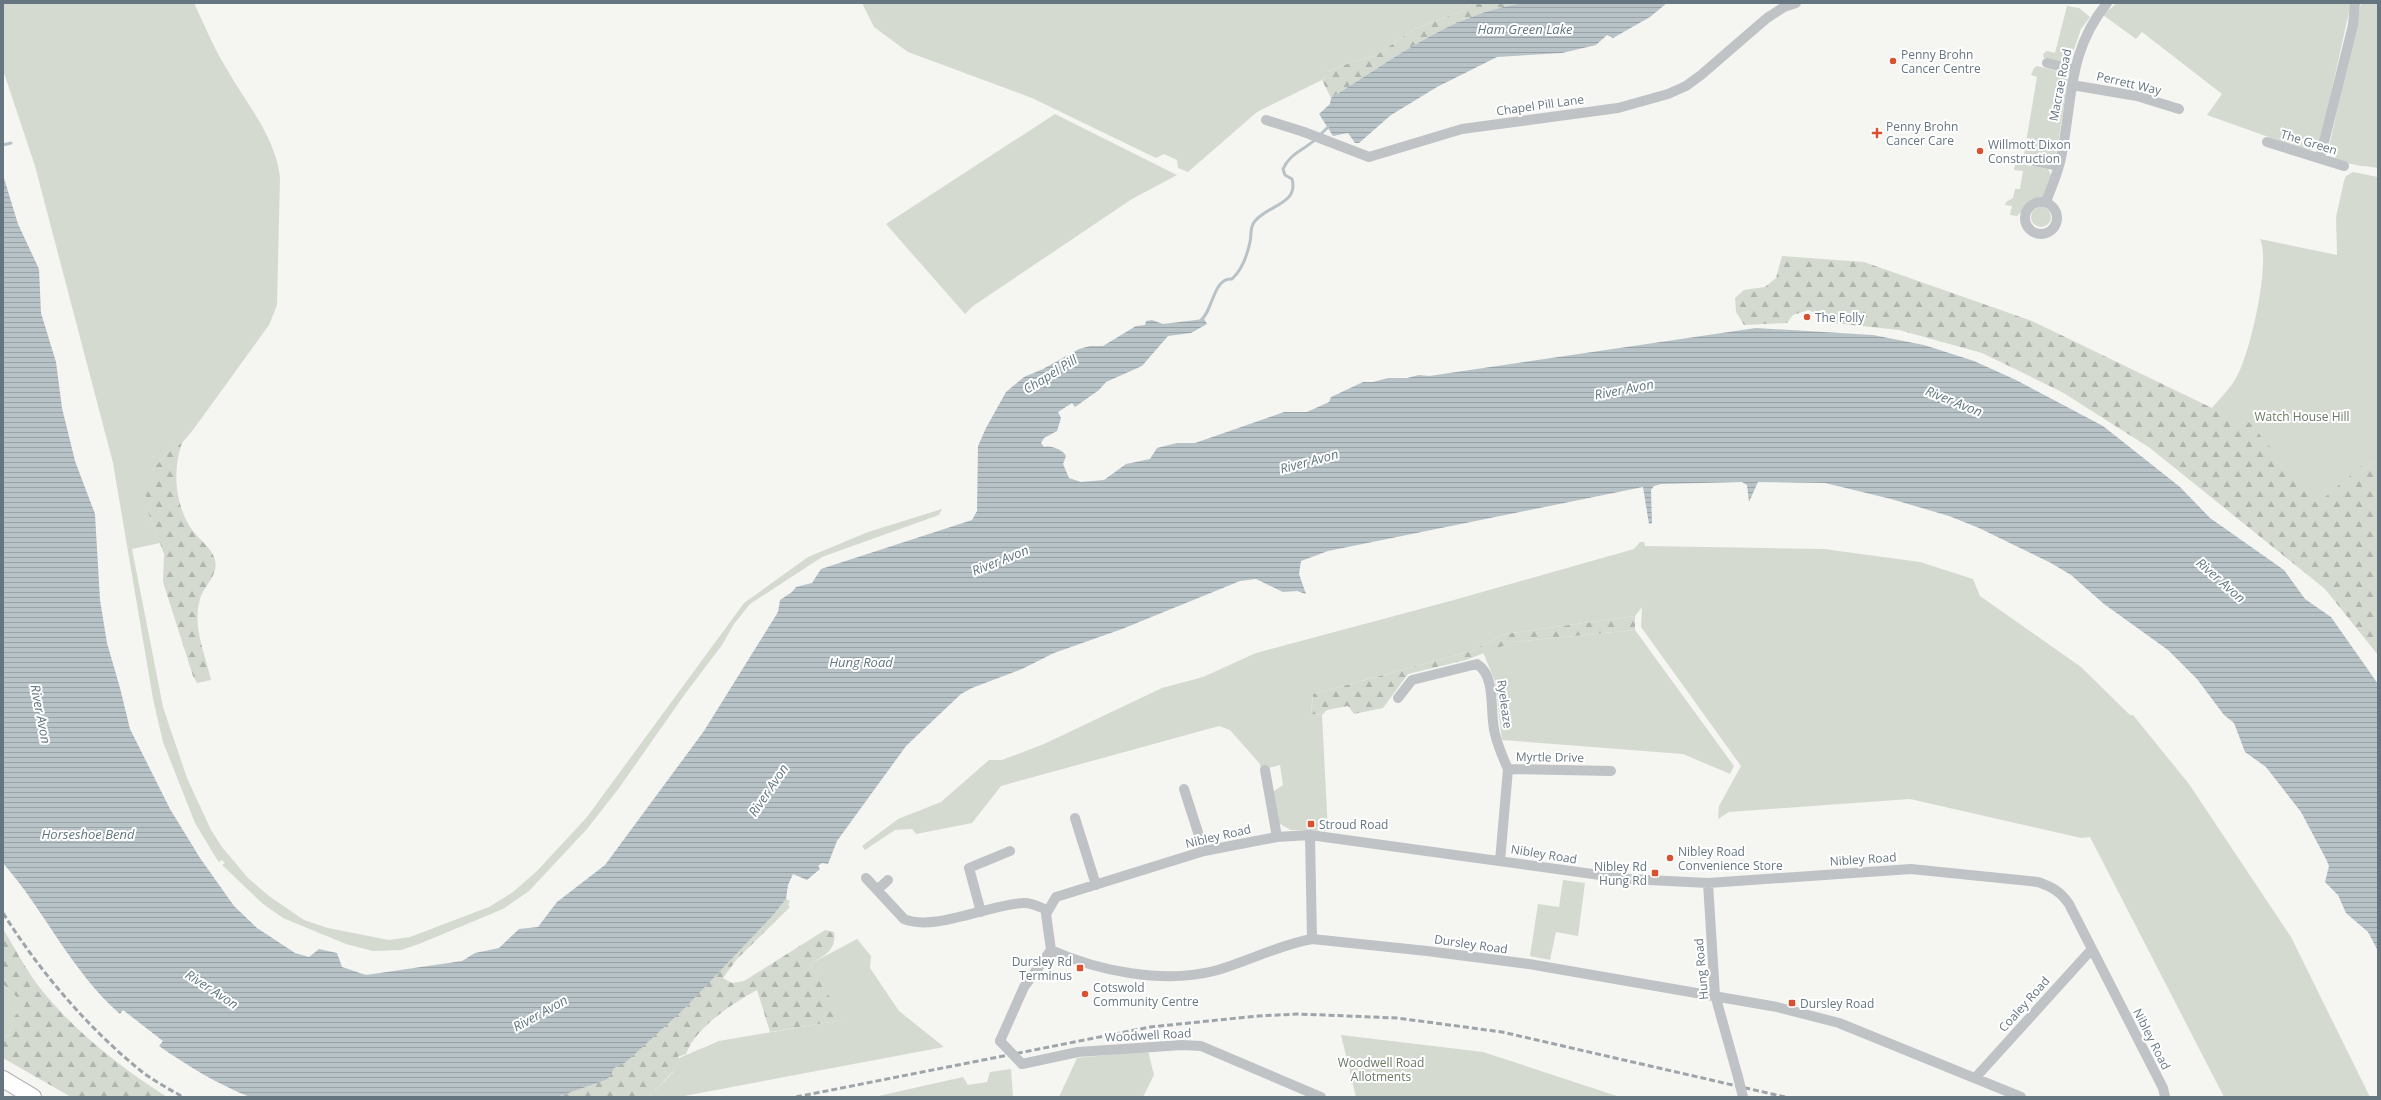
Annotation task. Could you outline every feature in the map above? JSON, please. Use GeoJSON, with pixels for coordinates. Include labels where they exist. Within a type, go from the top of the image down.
{"type":"FeatureCollection","features":[{"type":"Feature","properties":{"kind":"highway"},"geometry":{"type":"LineString","coordinates":[[3,1078],[33,1097]]}},
{"type":"Feature","properties":{"kind":"street","name":"Chapel Pill Lane"},"geometry":{"type":"LineString","coordinates":[[1266,120],[1304,132],[1368,157],[1462,129],[1618,108],[1668,94],[1696,79],[1767,18],[1796,3]]}},
{"type":"Feature","properties":{"kind":"street","name":"Macrae Road"},"geometry":{"type":"LineString","coordinates":[[2046,202],[2059,166],[2074,70],[2087,31],[2107,3]]}},
{"type":"Feature","properties":{"kind":"street"},"geometry":{"type":"LineString","coordinates":[[2320,158],[2353,25],[2355,3]]}},
{"type":"Feature","properties":{"kind":"street"},"geometry":{"type":"LineString","coordinates":[[2047,63],[2074,70]]}},
{"type":"Feature","properties":{"kind":"street","name":"Perrett Way"},"geometry":{"type":"LineString","coordinates":[[2072,84],[2137,96],[2179,109]]}},
{"type":"Feature","properties":{"kind":"street","name":"The Green"},"geometry":{"type":"LineString","coordinates":[[2267,142],[2344,166]]}},
{"type":"Feature","properties":{"kind":"street"},"geometry":{"type":"LineString","coordinates":[[2034,161],[2059,166]]}},
{"type":"Feature","properties":{"kind":"street","name":"Ryeleaze"},"geometry":{"type":"LineString","coordinates":[[1398,698],[1412,680],[1477,664],[1485,669],[1488,678],[1495,734],[1508,769]]}},
{"type":"Feature","properties":{"kind":"street","name":"Myrtle Drive"},"geometry":{"type":"LineString","coordinates":[[1500,861],[1508,769],[1611,771]]}},
{"type":"Feature","properties":{"kind":"street"},"geometry":{"type":"LineString","coordinates":[[1265,770],[1277,837]]}},
{"type":"Feature","properties":{"kind":"street"},"geometry":{"type":"LineString","coordinates":[[1184,789],[1204,851]]}},
{"type":"Feature","properties":{"kind":"street"},"geometry":{"type":"LineString","coordinates":[[1075,818],[1096,885]]}},
{"type":"Feature","properties":{"kind":"street"},"geometry":{"type":"LineString","coordinates":[[1310,835],[1312,939]]}},
{"type":"Feature","properties":{"kind":"street","name":"Nibley Road"},"geometry":{"type":"LineString","coordinates":[[1047,910],[1056,897],[1204,851],[1277,837],[1310,835],[1629,879],[1708,883],[1911,869],[2038,882],[2050,886],[2061,893],[2092,949],[2163,1088],[2165,1097]]}},
{"type":"Feature","properties":{"kind":"street"},"geometry":{"type":"LineString","coordinates":[[981,912],[969,868],[1010,850]]}},
{"type":"Feature","properties":{"kind":"street"},"geometry":{"type":"LineString","coordinates":[[866,878],[904,919],[912,922],[947,919],[1022,903],[1047,910],[1051,950]]}},
{"type":"Feature","properties":{"kind":"street"},"geometry":{"type":"LineString","coordinates":[[877,890],[888,880]]}},
{"type":"Feature","properties":{"kind":"street","name":"Hung Road"},"geometry":{"type":"LineString","coordinates":[[1708,883],[1715,995],[1743,1097]]}},
{"type":"Feature","properties":{"kind":"street","name":"Dursley Road"},"geometry":{"type":"LineString","coordinates":[[1051,950],[1082,963],[1109,970],[1138,974],[1184,974],[1213,971],[1295,942],[1312,939],[1427,951],[1529,964],[1715,995],[1777,1007],[1839,1023],[1976,1077],[2021,1097]]}},
{"type":"Feature","properties":{"kind":"street","name":"Coaley Road"},"geometry":{"type":"LineString","coordinates":[[1976,1077],[2092,949]]}},
{"type":"Feature","properties":{"kind":"street","name":"Woodwell Road"},"geometry":{"type":"LineString","coordinates":[[1051,950],[1024,987],[1000,1041],[1022,1064],[1078,1052],[1182,1045],[1201,1046],[1321,1097]]}},
{"type":"Feature","properties":{"kind":"green space"},"geometry":{"type":"Polygon","coordinates":[[[3,3],[194,3],[221,58],[266,133],[277,162],[280,177],[277,305],[269,325],[193,430],[182,443],[170,450],[154,468],[147,509],[160,543],[132,549],[163,707],[187,778],[211,830],[222,847],[248,878],[269,896],[304,920],[328,928],[389,940],[410,937],[489,907],[513,892],[537,871],[587,817],[744,603],[808,557],[868,532],[942,509],[939,515],[822,557],[750,604],[734,624],[722,645],[685,694],[619,788],[587,829],[529,891],[503,909],[401,950],[373,951],[346,944],[283,918],[263,904],[222,865],[225,863],[222,860],[219,862],[216,858],[195,823],[163,742],[153,699],[113,463],[35,166],[3,70],[3,3]]]}},
{"type":"Feature","properties":{"kind":"green space"},"geometry":{"type":"Polygon","coordinates":[[[862,3],[1473,3],[1460,12],[1416,28],[1375,56],[1352,62],[1327,72],[1327,75],[1322,80],[1257,112],[1188,172],[1178,168],[1177,160],[1164,154],[1156,158],[1032,98],[908,52],[874,27],[862,3]]]}},
{"type":"Feature","properties":{"kind":"green space"},"geometry":{"type":"Polygon","coordinates":[[[1473,3],[1523,3],[1496,9],[1471,17],[1446,28],[1399,54],[1331,98],[1322,80],[1327,75],[1327,72],[1352,62],[1375,56],[1416,28],[1460,12],[1473,3]]]}},
{"type":"Feature","properties":{"kind":"green space"},"geometry":{"type":"Polygon","coordinates":[[[2117,3],[2351,3],[2319,147],[2313,150],[2302,149],[2207,115],[2222,94],[2142,32],[2136,39],[2103,15],[2117,3]]]}},
{"type":"Feature","properties":{"kind":"green space"},"geometry":{"type":"Polygon","coordinates":[[[2361,3],[2378,3],[2378,168],[2349,164],[2342,161],[2336,158],[2329,147],[2361,3]]]}},
{"type":"Feature","properties":{"kind":"green space"},"geometry":{"type":"Polygon","coordinates":[[[2067,6],[2079,8],[2090,17],[2081,29],[2071,58],[2063,60],[2062,63],[2044,58],[2043,54],[2047,51],[2055,53],[2067,6]]]}},
{"type":"Feature","properties":{"kind":"green space"},"geometry":{"type":"Polygon","coordinates":[[[2037,66],[2065,73],[2068,78],[2056,157],[2055,160],[2049,162],[2020,157],[2017,155],[2024,154],[2037,77],[2031,75],[2034,68],[2037,66]]]}},
{"type":"Feature","properties":{"kind":"green space"},"geometry":{"type":"Polygon","coordinates":[[[1055,114],[1177,175],[1132,199],[973,306],[965,314],[886,224],[1055,114]]]}},
{"type":"Feature","properties":{"kind":"green space"},"geometry":{"type":"Polygon","coordinates":[[[2021,164],[2048,169],[2051,175],[2043,198],[2030,203],[2017,216],[2010,215],[2012,206],[2005,205],[2006,202],[2013,198],[2015,189],[2020,189],[2023,171],[2014,170],[2015,165],[2021,164]]]}},
{"type":"Feature","properties":{"kind":"green space","name":"Watch House Hill"},"geometry":{"type":"Polygon","coordinates":[[[2353,172],[2378,177],[2378,604],[2212,408],[2235,380],[2248,348],[2258,308],[2261,287],[2263,251],[2260,239],[2337,255],[2336,217],[2344,181],[2346,176],[2353,172]]]}},
{"type":"Feature","properties":{"kind":"green space"},"geometry":{"type":"Polygon","coordinates":[[[2041,207],[2048,210],[2051,217],[2048,224],[2041,227],[2034,224],[2031,217],[2034,210],[2041,207]]]}},
{"type":"Feature","properties":{"kind":"green space"},"geometry":{"type":"Polygon","coordinates":[[[1782,256],[1864,262],[2032,321],[2212,408],[2250,423],[2317,504],[2378,452],[2378,655],[2325,589],[2150,448],[2062,392],[1982,353],[1899,330],[1824,322],[1818,315],[1809,310],[1793,315],[1787,323],[1744,325],[1736,312],[1735,298],[1744,290],[1765,287],[1776,278],[1782,256]]]}},
{"type":"Feature","properties":{"kind":"green space"},"geometry":{"type":"Polygon","coordinates":[[[182,443],[176,477],[182,511],[193,531],[210,550],[216,563],[214,574],[202,594],[198,609],[198,629],[200,640],[211,680],[197,683],[193,676],[163,582],[164,554],[147,509],[146,496],[154,468],[170,450],[182,443]]]}},
{"type":"Feature","properties":{"kind":"green space"},"geometry":{"type":"Polygon","coordinates":[[[1640,542],[1644,542],[1645,546],[1824,549],[1920,562],[1973,579],[1980,596],[2081,667],[2130,715],[2133,715],[2189,784],[2291,937],[2370,1097],[2224,1097],[2090,837],[2081,838],[1910,799],[1729,812],[1718,819],[1719,806],[1741,766],[1641,627],[1642,607],[1635,616],[1505,634],[1472,651],[1313,694],[1311,714],[1322,715],[1328,831],[1291,830],[1278,823],[1273,796],[1274,791],[1283,785],[1280,765],[1261,770],[1260,764],[1230,730],[1219,726],[1001,786],[972,823],[916,834],[912,829],[895,830],[865,850],[862,846],[898,819],[941,802],[989,760],[1002,760],[1044,744],[1162,688],[1203,677],[1256,653],[1454,600],[1634,549],[1640,542]]]}},
{"type":"Feature","properties":{"kind":"green space"},"geometry":{"type":"Polygon","coordinates":[[[1635,616],[1635,630],[1513,642],[1466,660],[1408,674],[1383,708],[1354,714],[1348,706],[1327,710],[1322,715],[1311,714],[1313,694],[1472,651],[1505,634],[1635,616]]]}},
{"type":"Feature","properties":{"kind":"green space"},"geometry":{"type":"Polygon","coordinates":[[[1635,630],[1734,766],[1730,774],[1683,754],[1502,740],[1495,682],[1483,652],[1513,642],[1635,630]]]}},
{"type":"Feature","properties":{"kind":"green space"},"geometry":{"type":"Polygon","coordinates":[[[1563,880],[1585,883],[1578,936],[1556,932],[1550,960],[1530,956],[1538,904],[1559,907],[1563,880]]]}},
{"type":"Feature","properties":{"kind":"green space"},"geometry":{"type":"Polygon","coordinates":[[[786,899],[790,901],[788,905],[790,907],[737,959],[723,978],[732,983],[744,981],[825,930],[834,932],[833,943],[828,952],[810,964],[843,1020],[770,1032],[757,990],[726,1009],[706,1026],[691,1044],[686,1054],[677,1057],[676,1068],[649,1097],[557,1097],[606,1080],[614,1068],[685,1008],[786,899]]]}},
{"type":"Feature","properties":{"kind":"green space"},"geometry":{"type":"Polygon","coordinates":[[[3,929],[40,988],[68,1019],[115,1061],[167,1097],[71,1097],[3,1058],[3,1035],[9,1037],[13,1018],[25,1005],[3,984],[3,929]]]}},
{"type":"Feature","properties":{"kind":"green space"},"geometry":{"type":"Polygon","coordinates":[[[857,939],[871,956],[870,968],[899,1011],[944,1047],[679,1097],[649,1097],[673,1072],[677,1056],[679,1058],[719,1041],[842,1020],[810,964],[857,939]]]}},
{"type":"Feature","properties":{"kind":"green space"},"geometry":{"type":"Polygon","coordinates":[[[3,984],[25,1005],[13,1019],[9,1037],[3,1035],[3,984]]]}},
{"type":"Feature","properties":{"kind":"green space","name":"Woodwell Road Allotments"},"geometry":{"type":"Polygon","coordinates":[[[1341,1035],[1483,1052],[1620,1097],[1356,1097],[1341,1035]]]}},
{"type":"Feature","properties":{"kind":"green space"},"geometry":{"type":"Polygon","coordinates":[[[1148,1051],[1154,1075],[1143,1097],[1059,1097],[1077,1058],[1148,1051]]]}},
{"type":"Feature","properties":{"kind":"green space"},"geometry":{"type":"Polygon","coordinates":[[[1011,1069],[1013,1097],[874,1097],[963,1077],[968,1085],[987,1082],[990,1072],[1011,1069]]]}},
{"type":"Feature","properties":{"kind":"water","name":"Ham Green Lake"},"geometry":{"type":"Polygon","coordinates":[[[1523,3],[1667,3],[1650,17],[1613,38],[1607,35],[1596,45],[1562,53],[1497,57],[1437,87],[1391,115],[1359,143],[1355,143],[1348,133],[1333,136],[1319,114],[1330,104],[1331,98],[1422,40],[1471,17],[1496,9],[1523,3]]]}},
{"type":"Feature","properties":{"kind":"water"},"geometry":{"type":"Polygon","coordinates":[[[3,175],[18,224],[39,269],[41,313],[56,362],[62,408],[75,461],[95,514],[100,600],[107,643],[130,729],[170,809],[200,858],[234,906],[257,928],[295,953],[309,957],[319,949],[337,953],[342,967],[366,975],[462,961],[475,953],[499,948],[519,929],[538,927],[557,902],[605,865],[704,731],[778,612],[780,600],[792,592],[796,587],[812,583],[821,569],[972,520],[977,511],[978,446],[1006,392],[1024,377],[1043,369],[1079,349],[1090,346],[1103,346],[1136,326],[1145,325],[1146,321],[1152,320],[1163,324],[1204,319],[1207,324],[1191,333],[1168,336],[1142,366],[1106,382],[1099,390],[1075,407],[1072,403],[1058,412],[1061,418],[1057,431],[1044,438],[1041,443],[1044,447],[1053,447],[1060,450],[1066,456],[1063,464],[1069,478],[1081,482],[1104,480],[1126,464],[1150,459],[1157,448],[1177,443],[1195,443],[1284,412],[1307,412],[1329,402],[1331,397],[1363,382],[1373,382],[1388,378],[1407,378],[1419,375],[1429,376],[1756,328],[1873,335],[1924,345],[1974,361],[2016,380],[2103,426],[2180,487],[2210,518],[2284,570],[2305,599],[2331,617],[2378,684],[2378,951],[2368,932],[2346,913],[2338,895],[2325,882],[2329,866],[2301,812],[2266,767],[2245,752],[2234,723],[2224,715],[2197,679],[2168,650],[2104,604],[2071,575],[2051,563],[1979,528],[1949,516],[1891,499],[1825,483],[1758,482],[1749,502],[1747,485],[1742,482],[1661,484],[1654,486],[1651,490],[1652,523],[1649,524],[1643,487],[1328,551],[1301,561],[1299,574],[1306,594],[1297,591],[1283,592],[1256,579],[1240,581],[1122,629],[1054,653],[1022,669],[972,688],[961,694],[906,746],[837,841],[828,864],[822,863],[818,866],[820,869],[807,880],[793,874],[788,885],[786,899],[773,915],[685,1008],[626,1062],[614,1068],[611,1075],[606,1080],[557,1097],[250,1097],[214,1080],[181,1061],[159,1046],[163,1041],[123,1010],[120,1014],[87,979],[32,901],[3,863],[3,175]]]}},
{"type":"Feature","properties":{"kind":"waterway","name":"Chapel Pill"},"geometry":{"type":"LineString","coordinates":[[1320,135],[1328,127]]}},
{"type":"Feature","properties":{"kind":"waterway","name":"Chapel Pill"},"geometry":{"type":"LineString","coordinates":[[1200,321],[1208,310],[1221,283],[1232,279],[1241,267],[1246,257],[1251,239],[1251,229],[1255,221],[1267,211],[1287,199],[1291,194],[1293,187],[1292,179],[1285,175],[1283,169],[1289,159],[1316,139]]}},
{"type":"Feature","properties":{"kind":"waterway"},"geometry":{"type":"LineString","coordinates":[[3,145],[11,143]]}},
{"type":"Feature","properties":{"kind":"railway"},"geometry":{"type":"LineString","coordinates":[[3,913],[49,978],[102,1036],[141,1071],[156,1082],[183,1097]]}},
{"type":"Feature","properties":{"kind":"railway"},"geometry":{"type":"LineString","coordinates":[[796,1097],[1150,1027],[1258,1016],[1298,1014],[1397,1018],[1502,1032],[1785,1097]]}},
{"type":"Feature","properties":{"kind":"place","name":"Penny Brohn Cancer Centre"},"geometry":{"type":"Point","coordinates":[1893,61]}},
{"type":"Feature","properties":{"kind":"place","name":"Penny Brohn Cancer Care"},"geometry":{"type":"Point","coordinates":[1877,133]}},
{"type":"Feature","properties":{"kind":"place","name":"Willmott Dixon Construction"},"geometry":{"type":"Point","coordinates":[1980,151]}},
{"type":"Feature","properties":{"kind":"place","name":"The Folly"},"geometry":{"type":"Point","coordinates":[1807,317]}},
{"type":"Feature","properties":{"kind":"place","name":"Stroud Road"},"geometry":{"type":"Point","coordinates":[1311,824]}},
{"type":"Feature","properties":{"kind":"place","name":"Nibley Road Convenience Store"},"geometry":{"type":"Point","coordinates":[1670,858]}},
{"type":"Feature","properties":{"kind":"place","name":"Nibley Rd Hung Rd"},"geometry":{"type":"Point","coordinates":[1655,873]}},
{"type":"Feature","properties":{"kind":"place","name":"Dursley Rd Terminus"},"geometry":{"type":"Point","coordinates":[1080,968]}},
{"type":"Feature","properties":{"kind":"place","name":"Cotswold Community Centre"},"geometry":{"type":"Point","coordinates":[1085,994]}},
{"type":"Feature","properties":{"kind":"place","name":"Dursley Road"},"geometry":{"type":"Point","coordinates":[1792,1003]}},
{"type":"Feature","properties":{"kind":"water label","name":"River Avon"},"geometry":{"type":"Point","coordinates":[1624,389]}},
{"type":"Feature","properties":{"kind":"water label","name":"River Avon"},"geometry":{"type":"Point","coordinates":[1954,401]}},
{"type":"Feature","properties":{"kind":"water label","name":"River Avon"},"geometry":{"type":"Point","coordinates":[1309,461]}},
{"type":"Feature","properties":{"kind":"water label","name":"River Avon"},"geometry":{"type":"Point","coordinates":[1000,560]}},
{"type":"Feature","properties":{"kind":"water label","name":"River Avon"},"geometry":{"type":"Point","coordinates":[2221,580]}},
{"type":"Feature","properties":{"kind":"water label","name":"River Avon"},"geometry":{"type":"Point","coordinates":[41,714]}},
{"type":"Feature","properties":{"kind":"water label","name":"River Avon"},"geometry":{"type":"Point","coordinates":[768,790]}},
{"type":"Feature","properties":{"kind":"water label","name":"Horseshoe Bend"},"geometry":{"type":"Point","coordinates":[88,834]}},
{"type":"Feature","properties":{"kind":"water label","name":"River Avon"},"geometry":{"type":"Point","coordinates":[212,989]}},
{"type":"Feature","properties":{"kind":"water label","name":"River Avon"},"geometry":{"type":"Point","coordinates":[540,1013]}}]}
